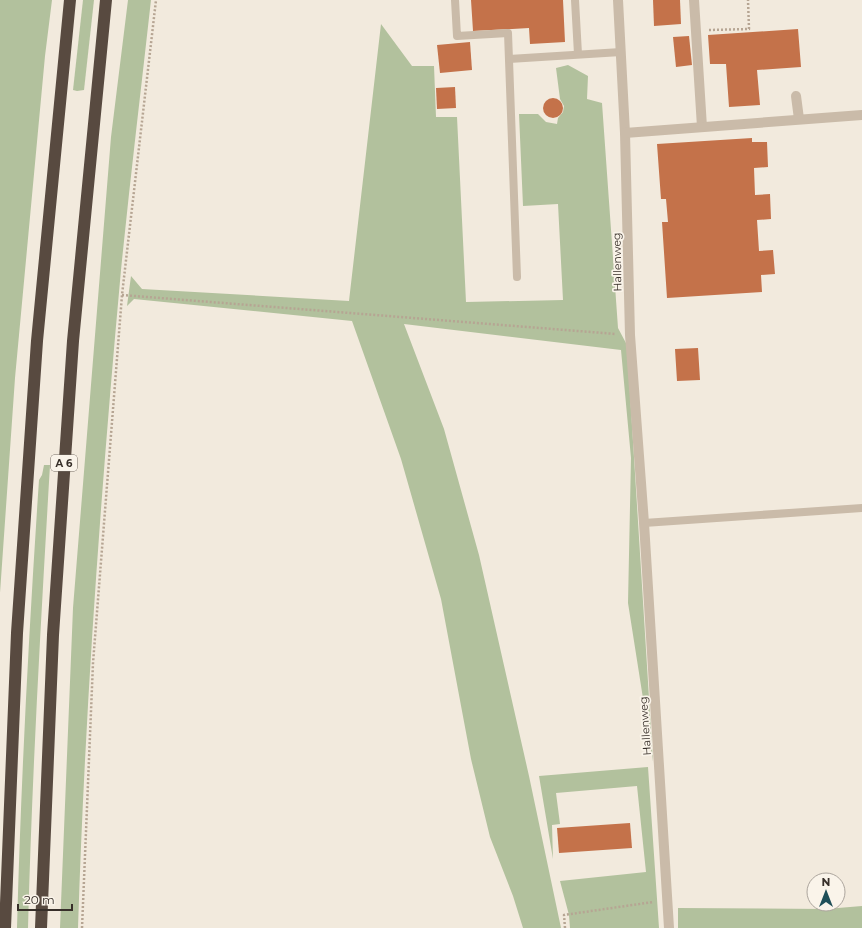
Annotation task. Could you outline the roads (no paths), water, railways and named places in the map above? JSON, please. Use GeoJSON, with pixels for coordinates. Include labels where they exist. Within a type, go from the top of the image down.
{"type":"FeatureCollection","features":[{"type":"Feature","properties":{"kind":"highway"},"geometry":{"type":"LineString","coordinates":[[5,928],[17,633],[37,341],[70,0]]}},
{"type":"Feature","properties":{"kind":"highway","name":"A 6"},"geometry":{"type":"LineString","coordinates":[[41,928],[53,635],[73,341],[106,0]]}},
{"type":"Feature","properties":{"kind":"street","name":"Hallenweg"},"geometry":{"type":"LineString","coordinates":[[618,0],[625,133],[630,335],[644,523],[669,928]]}},
{"type":"Feature","properties":{"kind":"street"},"geometry":{"type":"LineString","coordinates":[[694,0],[702,127]]}},
{"type":"Feature","properties":{"kind":"street"},"geometry":{"type":"LineString","coordinates":[[796,96],[800,119]]}},
{"type":"Feature","properties":{"kind":"street"},"geometry":{"type":"LineString","coordinates":[[625,133],[862,115],[862,118]]}},
{"type":"Feature","properties":{"kind":"lane"},"geometry":{"type":"LineString","coordinates":[[455,0],[458,36],[508,33],[517,277]]}},
{"type":"Feature","properties":{"kind":"lane"},"geometry":{"type":"LineString","coordinates":[[575,0],[578,54]]}},
{"type":"Feature","properties":{"kind":"lane"},"geometry":{"type":"LineString","coordinates":[[509,59],[621,52]]}},
{"type":"Feature","properties":{"kind":"lane"},"geometry":{"type":"LineString","coordinates":[[644,523],[862,508]]}}]}
